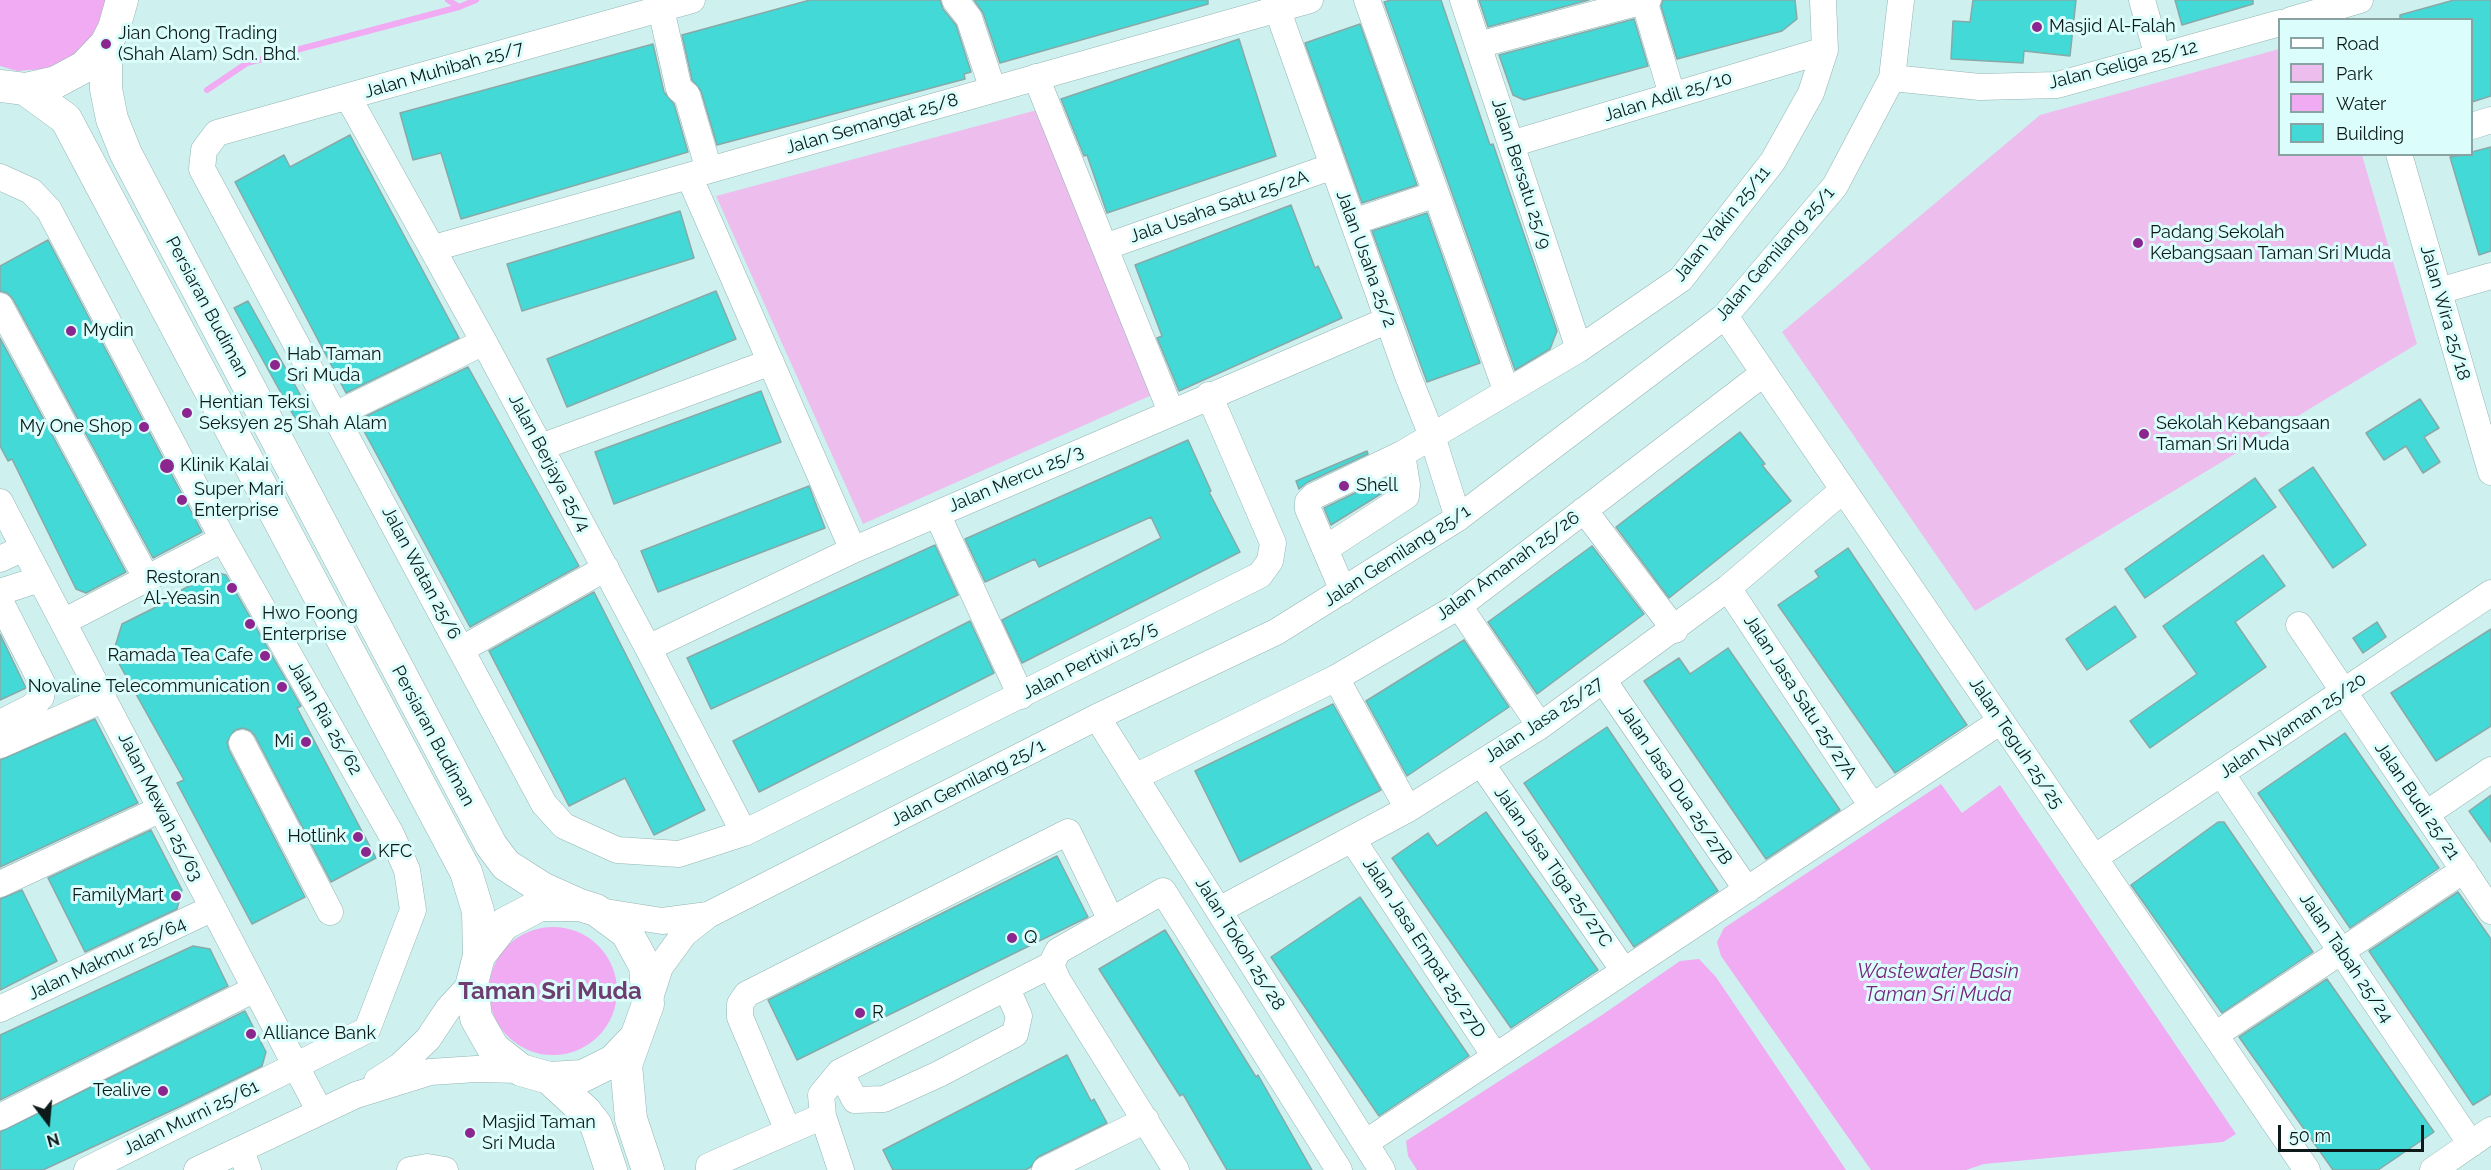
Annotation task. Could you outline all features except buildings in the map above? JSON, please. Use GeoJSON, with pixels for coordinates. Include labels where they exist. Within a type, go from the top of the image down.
{"type":"FeatureCollection","features":[{"type":"Feature","properties":{"kind":"main road"},"geometry":{"type":"LineString","coordinates":[[13,88],[56,82],[84,67],[106,44],[125,4]]}},
{"type":"Feature","properties":{"kind":"main road","name":"Persiaran Budiman"},"geometry":{"type":"LineString","coordinates":[[106,44],[106,89],[112,119],[126,154],[491,845],[506,865],[542,888],[588,908]]}},
{"type":"Feature","properties":{"kind":"main road","name":"Persiaran Budiman"},"geometry":{"type":"LineString","coordinates":[[13,88],[66,119],[466,872],[478,911],[476,969]]}},
{"type":"Feature","properties":{"kind":"main road"},"geometry":{"type":"LineString","coordinates":[[611,1170],[596,1125],[586,1112],[535,1074],[493,1048],[476,1018],[476,969],[504,924],[540,905],[588,908],[627,933],[645,966],[648,1004],[626,1065],[631,1119],[648,1170]]}},
{"type":"Feature","properties":{"kind":"main road"},"geometry":{"type":"LineString","coordinates":[[535,1074],[582,1076],[613,1061],[636,1037]]}},
{"type":"Feature","properties":{"kind":"street","name":"Jalan Muhibah 25/7"},"geometry":{"type":"LineString","coordinates":[[204,150],[217,133],[692,0]]}},
{"type":"Feature","properties":{"kind":"street"},"geometry":{"type":"LineString","coordinates":[[955,0],[969,18],[993,90]]}},
{"type":"Feature","properties":{"kind":"street","name":"Jalan Semangat 25/8"},"geometry":{"type":"LineString","coordinates":[[434,248],[993,90],[1276,4],[1310,0]]}},
{"type":"Feature","properties":{"kind":"street"},"geometry":{"type":"LineString","coordinates":[[1367,0],[1506,390]]}},
{"type":"Feature","properties":{"kind":"street","name":"Jalan Bersatu 25/9"},"geometry":{"type":"LineString","coordinates":[[1463,0],[1579,349]]}},
{"type":"Feature","properties":{"kind":"street"},"geometry":{"type":"LineString","coordinates":[[1478,45],[1645,0],[1672,95]]}},
{"type":"Feature","properties":{"kind":"street","name":"Jalan Yakin 25/11"},"geometry":{"type":"LineString","coordinates":[[1325,549],[1308,509],[1308,502],[1314,496],[1402,454],[1506,390],[1579,349],[1681,279],[1773,161],[1811,93],[1825,50],[1823,0]]}},
{"type":"Feature","properties":{"kind":"street","name":"Jalan Gemilang 25/1"},"geometry":{"type":"LineString","coordinates":[[648,1004],[660,967],[684,934],[708,915],[1097,717],[1276,632],[1458,518],[1725,316],[1835,186],[1892,78],[1900,0]]}},
{"type":"Feature","properties":{"kind":"street"},"geometry":{"type":"LineString","coordinates":[[2142,0],[2158,57]]}},
{"type":"Feature","properties":{"kind":"street","name":"Jalan Usaha 25/2"},"geometry":{"type":"LineString","coordinates":[[1276,4],[1388,320],[1432,436],[1458,518]]}},
{"type":"Feature","properties":{"kind":"street"},"geometry":{"type":"LineString","coordinates":[[2301,18],[2358,7]]}},
{"type":"Feature","properties":{"kind":"street"},"geometry":{"type":"LineString","coordinates":[[662,9],[679,89],[687,95],[699,173],[771,362],[853,550]]}},
{"type":"Feature","properties":{"kind":"street","name":"Jalan Geliga 25/12"},"geometry":{"type":"LineString","coordinates":[[1892,78],[1980,87],[2057,85],[2278,24]]}},
{"type":"Feature","properties":{"kind":"street","name":"Jalan Adil 25/10"},"geometry":{"type":"LineString","coordinates":[[1511,144],[1825,50]]}},
{"type":"Feature","properties":{"kind":"street"},"geometry":{"type":"LineString","coordinates":[[1036,77],[1171,412]]}},
{"type":"Feature","properties":{"kind":"street","name":"Jalan Berjaya 25/4"},"geometry":{"type":"LineString","coordinates":[[348,97],[434,248],[606,568],[744,833]]}},
{"type":"Feature","properties":{"kind":"street"},"geometry":{"type":"LineString","coordinates":[[2473,126],[2491,120]]}},
{"type":"Feature","properties":{"kind":"street","name":"Jalan Watan 25/6"},"geometry":{"type":"LineString","coordinates":[[204,150],[202,169],[544,804],[564,826],[616,850],[679,854],[744,833]]}},
{"type":"Feature","properties":{"kind":"street","name":"Jalan Wira 25/18"},"geometry":{"type":"LineString","coordinates":[[2400,156],[2439,291],[2485,431],[2491,472]]}},
{"type":"Feature","properties":{"kind":"street","name":"Jala Usaha Satu 25/2A"},"geometry":{"type":"LineString","coordinates":[[1105,247],[1333,166]]}},
{"type":"Feature","properties":{"kind":"street","name":"Jalan Ria 25/62"},"geometry":{"type":"LineString","coordinates":[[0,177],[31,191],[49,210],[223,539],[391,834],[407,870],[413,910],[367,1030],[296,1067]]}},
{"type":"Feature","properties":{"kind":"street"},"geometry":{"type":"LineString","coordinates":[[1353,222],[1436,194]]}},
{"type":"Feature","properties":{"kind":"street"},"geometry":{"type":"LineString","coordinates":[[2439,291],[2491,276]]}},
{"type":"Feature","properties":{"kind":"street"},"geometry":{"type":"LineString","coordinates":[[0,306],[147,579]]}},
{"type":"Feature","properties":{"kind":"street","name":"Jalan Teguh 25/25"},"geometry":{"type":"LineString","coordinates":[[1725,316],[2307,1170]]}},
{"type":"Feature","properties":{"kind":"street","name":"Jalan Mercu 25/3"},"geometry":{"type":"LineString","coordinates":[[648,648],[853,550],[1388,320]]}},
{"type":"Feature","properties":{"kind":"street"},"geometry":{"type":"LineString","coordinates":[[335,415],[484,342]]}},
{"type":"Feature","properties":{"kind":"street"},"geometry":{"type":"LineString","coordinates":[[541,447],[771,362]]}},
{"type":"Feature","properties":{"kind":"street","name":"Jalan Amanah 25/26"},"geometry":{"type":"LineString","coordinates":[[1135,777],[1336,678],[1459,606],[1764,373]]}},
{"type":"Feature","properties":{"kind":"street","name":"Jalan Pertiwi 25/5"},"geometry":{"type":"LineString","coordinates":[[744,833],[1260,575],[1270,561],[1273,543],[1209,395]]}},
{"type":"Feature","properties":{"kind":"street"},"geometry":{"type":"LineString","coordinates":[[1343,591],[1325,549],[1406,496],[1407,485],[1402,454]]}},
{"type":"Feature","properties":{"kind":"street","name":"Jalan Jasa 25/27"},"geometry":{"type":"LineString","coordinates":[[1219,910],[1408,809],[1540,726],[1675,630],[1843,490]]}},
{"type":"Feature","properties":{"kind":"street","name":"Jalan Mewah 25/63"},"geometry":{"type":"LineString","coordinates":[[0,502],[320,1113]]}},
{"type":"Feature","properties":{"kind":"street"},"geometry":{"type":"LineString","coordinates":[[1584,510],[1675,630]]}},
{"type":"Feature","properties":{"kind":"street"},"geometry":{"type":"LineString","coordinates":[[937,514],[1021,696]]}},
{"type":"Feature","properties":{"kind":"street"},"geometry":{"type":"LineString","coordinates":[[63,622],[223,539]]}},
{"type":"Feature","properties":{"kind":"street"},"geometry":{"type":"LineString","coordinates":[[0,559],[24,548]]}},
{"type":"Feature","properties":{"kind":"street"},"geometry":{"type":"LineString","coordinates":[[462,649],[606,568]]}},
{"type":"Feature","properties":{"kind":"street"},"geometry":{"type":"LineString","coordinates":[[0,592],[40,579]]}},
{"type":"Feature","properties":{"kind":"street","name":"Jalan Jasa Satu 25/27A"},"geometry":{"type":"LineString","coordinates":[[1728,588],[1872,806]]}},
{"type":"Feature","properties":{"kind":"street","name":"Jalan Nyaman 25/20"},"geometry":{"type":"LineString","coordinates":[[2094,858],[2491,593]]}},
{"type":"Feature","properties":{"kind":"street"},"geometry":{"type":"LineString","coordinates":[[0,601],[43,685],[40,697],[32,707],[0,723]]}},
{"type":"Feature","properties":{"kind":"street"},"geometry":{"type":"LineString","coordinates":[[1459,606],[1540,726]]}},
{"type":"Feature","properties":{"kind":"street","name":"Jalan Budi 25/21"},"geometry":{"type":"LineString","coordinates":[[2299,625],[2491,911]]}},
{"type":"Feature","properties":{"kind":"street"},"geometry":{"type":"LineString","coordinates":[[1336,678],[1408,809]]}},
{"type":"Feature","properties":{"kind":"street","name":"Jalan Jasa Dua 25/27B"},"geometry":{"type":"LineString","coordinates":[[1604,680],[1747,890]]}},
{"type":"Feature","properties":{"kind":"street"},"geometry":{"type":"LineString","coordinates":[[0,745],[104,699]]}},
{"type":"Feature","properties":{"kind":"street","name":"Jalan Tokoh 25/28"},"geometry":{"type":"LineString","coordinates":[[1097,717],[1382,1170]]}},
{"type":"Feature","properties":{"kind":"street"},"geometry":{"type":"LineString","coordinates":[[1365,1143],[2001,721]]}},
{"type":"Feature","properties":{"kind":"street"},"geometry":{"type":"LineString","coordinates":[[242,743],[330,912]]}},
{"type":"Feature","properties":{"kind":"street","name":"Jalan Jasa Tiga 25/27C"},"geometry":{"type":"LineString","coordinates":[[1481,763],[1624,971]]}},
{"type":"Feature","properties":{"kind":"street"},"geometry":{"type":"LineString","coordinates":[[2426,814],[2491,770]]}},
{"type":"Feature","properties":{"kind":"street","name":"Jalan Tabah 25/24"},"geometry":{"type":"LineString","coordinates":[[2221,773],[2341,951],[2481,1137]]}},
{"type":"Feature","properties":{"kind":"street"},"geometry":{"type":"LineString","coordinates":[[0,884],[161,809]]}},
{"type":"Feature","properties":{"kind":"street"},"geometry":{"type":"LineString","coordinates":[[788,1131],[740,1017],[740,1004],[747,994],[1068,832],[1111,920]]}},
{"type":"Feature","properties":{"kind":"street","name":"Jalan Jasa Empat 25/27D"},"geometry":{"type":"LineString","coordinates":[[1352,839],[1495,1056]]}},
{"type":"Feature","properties":{"kind":"street"},"geometry":{"type":"LineString","coordinates":[[2215,1035],[2464,870]]}},
{"type":"Feature","properties":{"kind":"street"},"geometry":{"type":"LineString","coordinates":[[841,1170],[823,1116],[821,1095],[840,1072],[1052,965],[1058,951],[1164,891],[1339,1170]]}},
{"type":"Feature","properties":{"kind":"street","name":"Jalan Makmur 25/64"},"geometry":{"type":"LineString","coordinates":[[0,1009],[213,908]]}},
{"type":"Feature","properties":{"kind":"street","name":"Jalan Gemilang 25/1"},"geometry":{"type":"LineString","coordinates":[[588,908],[662,921],[708,915]]}},
{"type":"Feature","properties":{"kind":"street"},"geometry":{"type":"LineString","coordinates":[[1052,965],[1058,981],[1176,1170]]}},
{"type":"Feature","properties":{"kind":"street"},"geometry":{"type":"LineString","coordinates":[[197,1170],[244,1160],[320,1113],[356,1095],[400,1066],[428,1039],[476,969]]}},
{"type":"Feature","properties":{"kind":"street"},"geometry":{"type":"LineString","coordinates":[[0,1117],[255,989]]}},
{"type":"Feature","properties":{"kind":"street"},"geometry":{"type":"LineString","coordinates":[[840,1072],[855,1100],[884,1099],[939,1074],[1016,1034],[1019,1016],[1007,989]]}},
{"type":"Feature","properties":{"kind":"street","name":"Jalan Murni 25/61"},"geometry":{"type":"LineString","coordinates":[[87,1170],[296,1067]]}},
{"type":"Feature","properties":{"kind":"street"},"geometry":{"type":"LineString","coordinates":[[356,1095],[429,1072],[476,1069],[535,1074]]}},
{"type":"Feature","properties":{"kind":"street"},"geometry":{"type":"LineString","coordinates":[[709,1170],[709,1166],[823,1116]]}},
{"type":"Feature","properties":{"kind":"street"},"geometry":{"type":"LineString","coordinates":[[1045,1170],[1146,1120]]}},
{"type":"Feature","properties":{"kind":"street"},"geometry":{"type":"LineString","coordinates":[[2433,1170],[2481,1137]]}},
{"type":"Feature","properties":{"kind":"street"},"geometry":{"type":"LineString","coordinates":[[410,1170],[427,1167],[445,1170]]}},
{"type":"Feature","properties":{"kind":"green space","name":"Padang Sekolah Kebangsaan Taman Sri Muda"},"geometry":{"type":"Polygon","coordinates":[[[2278,49],[2278,156],[2362,156],[2417,344],[1975,611],[1782,332],[2040,115],[2278,49]]]}},
{"type":"Feature","properties":{"kind":"green space"},"geometry":{"type":"Polygon","coordinates":[[[1037,110],[1154,394],[863,524],[716,196],[1037,110]]]}},
{"type":"Feature","properties":{"kind":"water"},"geometry":{"type":"Polygon","coordinates":[[[0,0],[108,0],[104,18],[90,41],[69,59],[44,69],[17,71],[0,66],[0,0]]]}},
{"type":"Feature","properties":{"kind":"water","name":"Wastewater Basin Taman Sri Muda"},"geometry":{"type":"Polygon","coordinates":[[[1941,784],[1962,813],[2000,785],[2236,1134],[2223,1142],[1984,1164],[1966,1170],[1871,1170],[1721,956],[1717,942],[1724,928],[1941,784]]]}},
{"type":"Feature","properties":{"kind":"water"},"geometry":{"type":"Polygon","coordinates":[[[553,927],[577,932],[598,946],[612,967],[617,991],[612,1015],[598,1036],[577,1050],[553,1055],[529,1050],[508,1036],[494,1015],[489,991],[494,967],[508,946],[529,932],[553,927]]]}},
{"type":"Feature","properties":{"kind":"water"},"geometry":{"type":"Polygon","coordinates":[[[1699,959],[1716,977],[1846,1170],[1417,1170],[1408,1156],[1406,1141],[1602,1015],[1680,961],[1699,959]]]}},
{"type":"Feature","properties":{"kind":"waterway"},"geometry":{"type":"LineString","coordinates":[[448,0],[459,7]]}},
{"type":"Feature","properties":{"kind":"waterway"},"geometry":{"type":"LineString","coordinates":[[207,90],[247,63],[459,7],[476,0]]}},
{"type":"Feature","properties":{"kind":"place","name":"Masjid Al-Falah"},"geometry":{"type":"Point","coordinates":[2037,27]}},
{"type":"Feature","properties":{"kind":"place","name":"Jian Chong Trading (Shah Alam) Sdn. Bhd."},"geometry":{"type":"Point","coordinates":[106,44]}},
{"type":"Feature","properties":{"kind":"place","name":"Padang Sekolah Kebangsaan Taman Sri Muda"},"geometry":{"type":"Point","coordinates":[2138,243]}},
{"type":"Feature","properties":{"kind":"place","name":"Mydin"},"geometry":{"type":"Point","coordinates":[71,331]}},
{"type":"Feature","properties":{"kind":"place","name":"Hab Taman Sri Muda"},"geometry":{"type":"Point","coordinates":[275,365]}},
{"type":"Feature","properties":{"kind":"place","name":"Hentian Teksi Seksyen 25 Shah Alam"},"geometry":{"type":"Point","coordinates":[187,413]}},
{"type":"Feature","properties":{"kind":"place","name":"My One Shop"},"geometry":{"type":"Point","coordinates":[144,427]}},
{"type":"Feature","properties":{"kind":"place","name":"Sekolah Kebangsaan Taman Sri Muda"},"geometry":{"type":"Point","coordinates":[2144,434]}},
{"type":"Feature","properties":{"kind":"place","name":"Klinik Kalai"},"geometry":{"type":"Point","coordinates":[167,466]}},
{"type":"Feature","properties":{"kind":"place","name":"Shell"},"geometry":{"type":"Point","coordinates":[1344,486]}},
{"type":"Feature","properties":{"kind":"place","name":"Super Mari Enterprise"},"geometry":{"type":"Point","coordinates":[182,500]}},
{"type":"Feature","properties":{"kind":"place","name":"Restoran Al-Yeasin"},"geometry":{"type":"Point","coordinates":[232,588]}},
{"type":"Feature","properties":{"kind":"place","name":"Hwo Foong Enterprise"},"geometry":{"type":"Point","coordinates":[250,624]}},
{"type":"Feature","properties":{"kind":"place","name":"Ramada Tea Cafe"},"geometry":{"type":"Point","coordinates":[265,656]}},
{"type":"Feature","properties":{"kind":"place","name":"Novaline Telecommunication"},"geometry":{"type":"Point","coordinates":[282,687]}},
{"type":"Feature","properties":{"kind":"place","name":"Mi"},"geometry":{"type":"Point","coordinates":[306,742]}},
{"type":"Feature","properties":{"kind":"place","name":"Hotlink"},"geometry":{"type":"Point","coordinates":[358,837]}},
{"type":"Feature","properties":{"kind":"place","name":"KFC"},"geometry":{"type":"Point","coordinates":[366,852]}},
{"type":"Feature","properties":{"kind":"place","name":"FamilyMart"},"geometry":{"type":"Point","coordinates":[176,896]}},
{"type":"Feature","properties":{"kind":"place","name":"Q"},"geometry":{"type":"Point","coordinates":[1012,938]}},
{"type":"Feature","properties":{"kind":"place","name":"R"},"geometry":{"type":"Point","coordinates":[860,1013]}},
{"type":"Feature","properties":{"kind":"place","name":"Alliance Bank"},"geometry":{"type":"Point","coordinates":[251,1034]}},
{"type":"Feature","properties":{"kind":"place","name":"Tealive"},"geometry":{"type":"Point","coordinates":[163,1091]}},
{"type":"Feature","properties":{"kind":"place","name":"Masjid Taman Sri Muda"},"geometry":{"type":"Point","coordinates":[470,1133]}},
{"type":"Feature","properties":{"kind":"district","name":"Taman Sri Muda"},"geometry":{"type":"Point","coordinates":[550,992]}}]}
